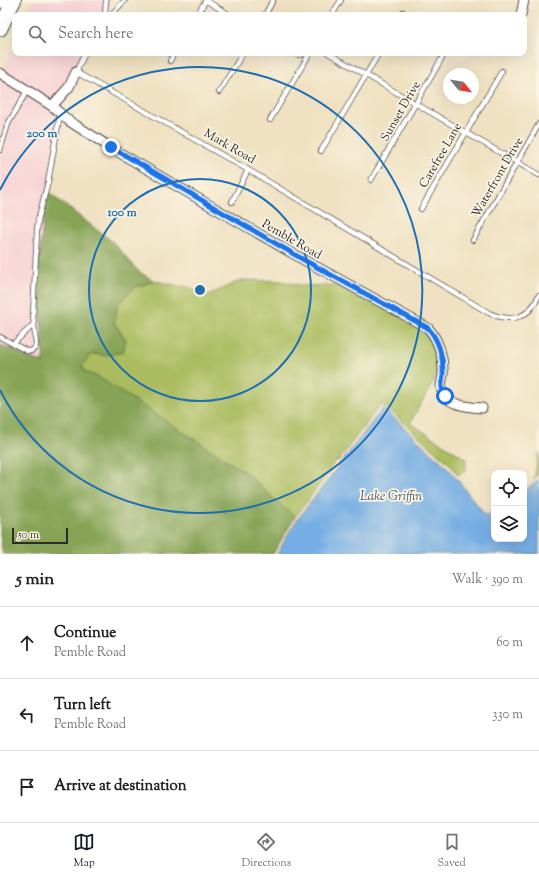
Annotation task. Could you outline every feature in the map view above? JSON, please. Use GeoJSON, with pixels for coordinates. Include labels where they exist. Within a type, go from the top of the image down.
{"type":"FeatureCollection","features":[{"type":"Feature","properties":{"kind":"main road"},"geometry":{"type":"LineString","coordinates":[[0,29],[14,0]]}},
{"type":"Feature","properties":{"kind":"street"},"geometry":{"type":"LineString","coordinates":[[522,12],[524,0]]}},
{"type":"Feature","properties":{"kind":"street"},"geometry":{"type":"LineString","coordinates":[[0,72],[52,106],[70,87],[76,72]]}},
{"type":"Feature","properties":{"kind":"street","name":"Pemble Road"},"geometry":{"type":"LineString","coordinates":[[52,106],[60,114],[113,149],[304,260],[428,328],[435,336],[439,346],[443,367],[441,385],[442,392],[445,396],[459,404],[468,407],[482,408]]}},
{"type":"Feature","properties":{"kind":"lane"},"geometry":{"type":"LineString","coordinates":[[104,12],[106,0]]}},
{"type":"Feature","properties":{"kind":"lane"},"geometry":{"type":"LineString","coordinates":[[114,12],[125,0]]}},
{"type":"Feature","properties":{"kind":"lane"},"geometry":{"type":"LineString","coordinates":[[199,12],[206,0],[225,12]]}},
{"type":"Feature","properties":{"kind":"lane"},"geometry":{"type":"LineString","coordinates":[[267,12],[273,0]]}},
{"type":"Feature","properties":{"kind":"lane"},"geometry":{"type":"LineString","coordinates":[[334,12],[341,0]]}},
{"type":"Feature","properties":{"kind":"lane"},"geometry":{"type":"LineString","coordinates":[[76,72],[84,56]]}},
{"type":"Feature","properties":{"kind":"lane"},"geometry":{"type":"LineString","coordinates":[[170,61],[172,56]]}},
{"type":"Feature","properties":{"kind":"lane"},"geometry":{"type":"LineString","coordinates":[[219,92],[241,56]]}},
{"type":"Feature","properties":{"kind":"lane"},"geometry":{"type":"LineString","coordinates":[[270,120],[308,56]]}},
{"type":"Feature","properties":{"kind":"lane"},"geometry":{"type":"LineString","coordinates":[[333,56],[539,175]]}},
{"type":"Feature","properties":{"kind":"lane"},"geometry":{"type":"LineString","coordinates":[[321,151],[377,56]]}},
{"type":"Feature","properties":{"kind":"lane","name":"Sunset Drive"},"geometry":{"type":"LineString","coordinates":[[372,180],[444,56]]}},
{"type":"Feature","properties":{"kind":"lane","name":"Carefree Lane"},"geometry":{"type":"LineString","coordinates":[[421,209],[502,71]]}},
{"type":"Feature","properties":{"kind":"lane","name":"Mark Road"},"geometry":{"type":"LineString","coordinates":[[76,72],[248,170],[490,313],[504,318],[518,318],[525,314],[535,303],[539,295]]}},
{"type":"Feature","properties":{"kind":"lane"},"geometry":{"type":"LineString","coordinates":[[0,150],[8,124],[28,89]]}},
{"type":"Feature","properties":{"kind":"lane"},"geometry":{"type":"LineString","coordinates":[[0,338],[27,351],[31,351],[35,348],[34,292],[38,220],[48,182],[60,114]]}},
{"type":"Feature","properties":{"kind":"lane","name":"Waterfront Drive"},"geometry":{"type":"LineString","coordinates":[[473,240],[539,124]]}},
{"type":"Feature","properties":{"kind":"lane"},"geometry":{"type":"LineString","coordinates":[[232,202],[248,170]]}},
{"type":"Feature","properties":{"kind":"lane"},"geometry":{"type":"LineString","coordinates":[[13,344],[34,324]]}},
{"type":"Feature","properties":{"kind":"shaded area"},"geometry":{"type":"Polygon","coordinates":[[[33,0],[110,0],[104,12],[28,12],[33,0]]]}},
{"type":"Feature","properties":{"kind":"shaded area"},"geometry":{"type":"Polygon","coordinates":[[[12,49],[12,56],[84,56],[58,109],[67,122],[45,203],[38,272],[44,363],[0,345],[0,77],[12,49]]]}},
{"type":"Feature","properties":{"kind":"green space"},"geometry":{"type":"Polygon","coordinates":[[[48,192],[114,243],[138,271],[154,281],[135,287],[118,304],[114,323],[126,340],[123,352],[107,355],[91,354],[82,365],[85,372],[98,377],[246,473],[295,517],[273,554],[3,554],[0,536],[0,345],[44,363],[38,272],[45,203],[48,192]]]}},
{"type":"Feature","properties":{"kind":"green space"},"geometry":{"type":"Polygon","coordinates":[[[241,280],[281,281],[303,286],[333,285],[399,312],[427,335],[440,364],[433,382],[410,423],[466,459],[466,470],[458,475],[452,466],[385,406],[380,405],[338,461],[335,461],[328,473],[295,517],[246,473],[98,377],[85,372],[82,365],[91,354],[107,355],[126,340],[114,323],[118,304],[135,287],[154,281],[187,287],[210,295],[241,280]]]}},
{"type":"Feature","properties":{"kind":"green space"},"geometry":{"type":"Polygon","coordinates":[[[539,452],[539,472],[534,480],[538,456],[539,452]]]}},
{"type":"Feature","properties":{"kind":"water","name":"Lake Griffin"},"geometry":{"type":"Polygon","coordinates":[[[383,408],[449,469],[486,516],[491,513],[491,542],[527,542],[527,489],[539,480],[539,554],[277,554],[294,524],[383,408]]]}},
{"type":"Feature","properties":{"kind":"route"},"geometry":{"type":"LineString","coordinates":[[111,147],[304,260],[428,328],[437,340],[439,346],[443,367],[441,385],[442,392],[445,396]]}}]}
